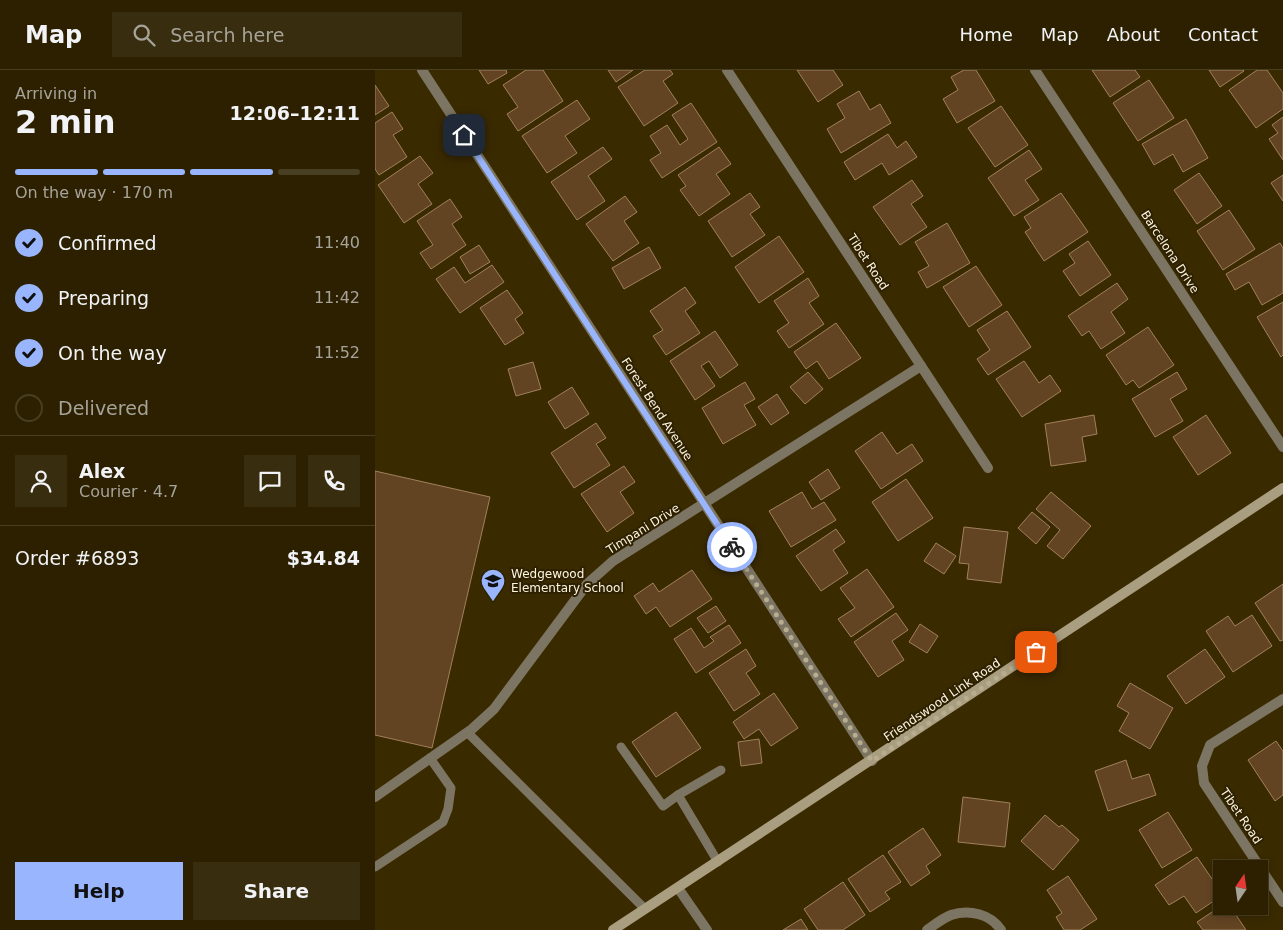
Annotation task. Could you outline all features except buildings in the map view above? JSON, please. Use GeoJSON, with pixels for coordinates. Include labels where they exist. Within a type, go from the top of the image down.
{"type":"FeatureCollection","features":[{"type":"Feature","properties":{"kind":"main road","name":"Friendswood Link Road"},"geometry":{"type":"LineString","coordinates":[[613,930],[872,761],[1283,488]]}},
{"type":"Feature","properties":{"kind":"street","name":"Forest Bend Avenue"},"geometry":{"type":"LineString","coordinates":[[422,70],[872,761]]}},
{"type":"Feature","properties":{"kind":"street","name":"Tibet Road"},"geometry":{"type":"LineString","coordinates":[[727,70],[988,468]]}},
{"type":"Feature","properties":{"kind":"street","name":"Barcelona Drive"},"geometry":{"type":"LineString","coordinates":[[1035,70],[1283,447]]}},
{"type":"Feature","properties":{"kind":"street","name":"Timpani Drive"},"geometry":{"type":"LineString","coordinates":[[375,797],[468,733],[494,710],[587,584],[613,561],[705,505],[921,366]]}},
{"type":"Feature","properties":{"kind":"street","name":"Tibet Road"},"geometry":{"type":"LineString","coordinates":[[1283,699],[1210,745],[1202,766],[1204,783],[1283,902]]}},
{"type":"Feature","properties":{"kind":"street"},"geometry":{"type":"LineString","coordinates":[[678,888],[707,930]]}},
{"type":"Feature","properties":{"kind":"street"},"geometry":{"type":"LineString","coordinates":[[927,930],[950,915],[973,912],[996,922],[1001,930]]}},
{"type":"Feature","properties":{"kind":"lane"},"geometry":{"type":"LineString","coordinates":[[468,733],[645,909]]}},
{"type":"Feature","properties":{"kind":"lane"},"geometry":{"type":"LineString","coordinates":[[621,747],[663,806],[721,770]]}},
{"type":"Feature","properties":{"kind":"lane"},"geometry":{"type":"LineString","coordinates":[[375,867],[443,822],[448,809],[451,788],[430,758]]}},
{"type":"Feature","properties":{"kind":"lane"},"geometry":{"type":"LineString","coordinates":[[678,795],[718,862]]}},
{"type":"Feature","properties":{"kind":"way so far"},"geometry":{"type":"LineString","coordinates":[[732,547],[872,761],[1036,652]]}},
{"type":"Feature","properties":{"kind":"place","name":"Wedgewood Elementary School"},"geometry":{"type":"Point","coordinates":[493,602]}},
{"type":"Feature","properties":{"kind":"route"},"geometry":{"type":"LineString","coordinates":[[464,135],[732,547]]}}]}
